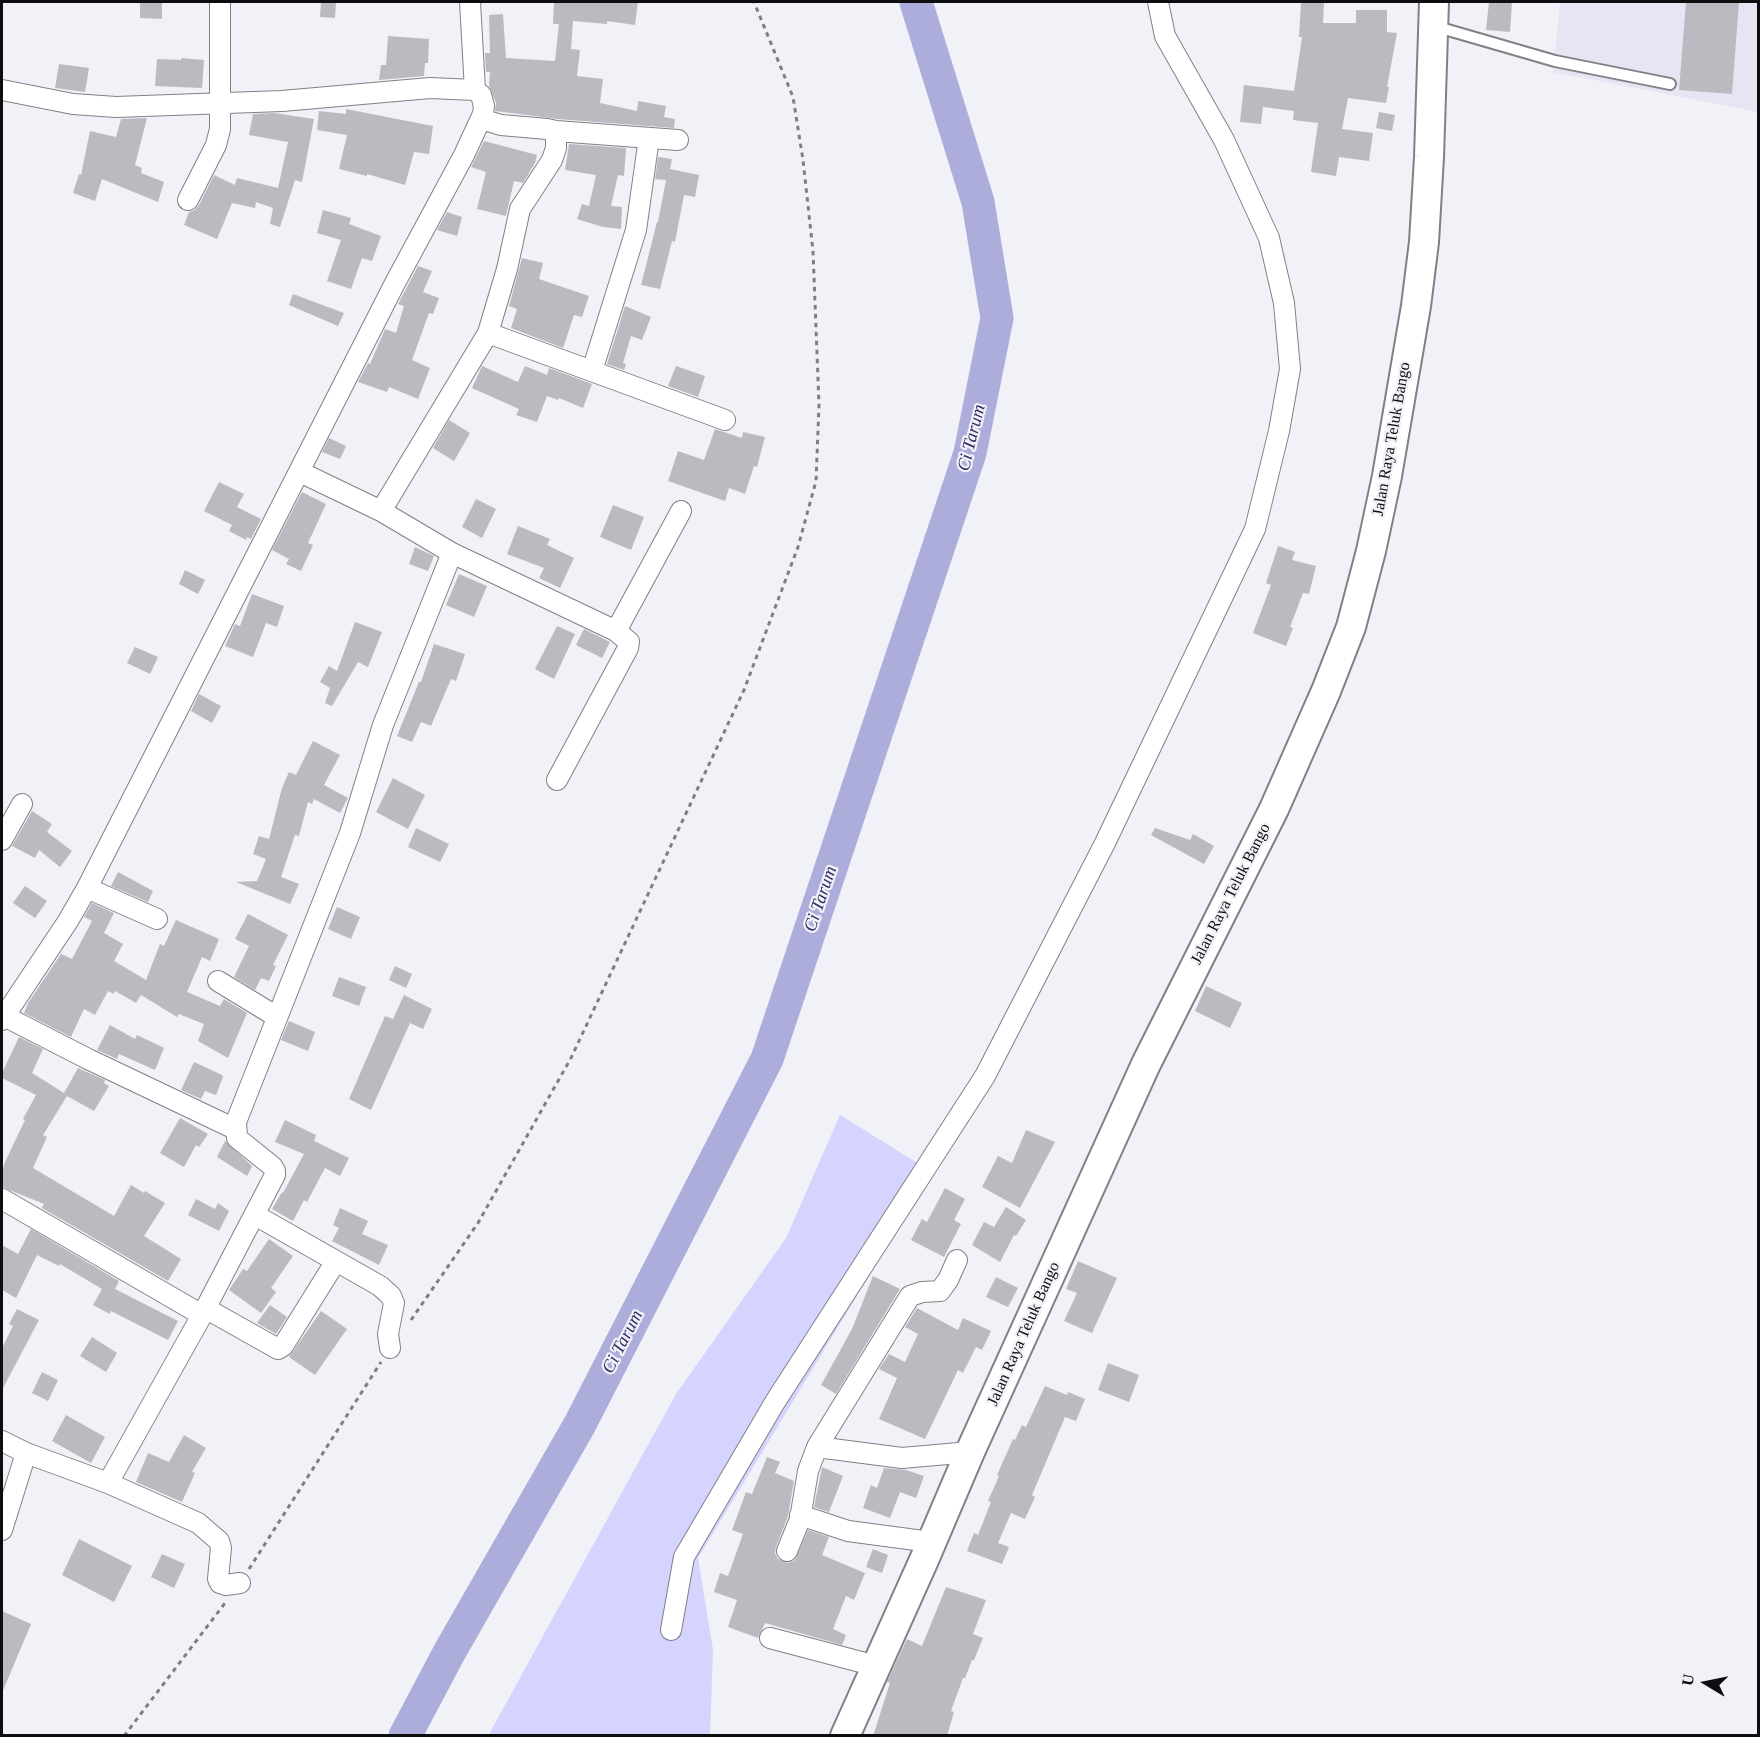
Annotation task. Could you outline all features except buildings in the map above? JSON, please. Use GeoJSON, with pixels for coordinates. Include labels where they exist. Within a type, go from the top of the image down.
{"type":"FeatureCollection","features":[{"type":"Feature","properties":{"kind":"main road","name":"Jalan Raya Teluk Bango"},"geometry":{"type":"LineString","coordinates":[[845,1736],[970,1452],[1146,1064],[1274,809],[1326,691],[1351,627],[1371,551],[1387,476],[1416,306],[1425,231],[1434,14]]}},
{"type":"Feature","properties":{"kind":"street"},"geometry":{"type":"LineString","coordinates":[[188,200],[218,138],[220,2]]}},
{"type":"Feature","properties":{"kind":"street"},"geometry":{"type":"LineString","coordinates":[[236,1129],[3,1018],[68,921],[87,888],[481,119],[483,100],[475,90],[470,2]]}},
{"type":"Feature","properties":{"kind":"street"},"geometry":{"type":"LineString","coordinates":[[671,1630],[684,1557],[776,1402],[985,1076],[1105,843],[1255,529],[1279,431],[1290,369],[1284,303],[1269,237],[1224,141],[1165,36],[1158,2]]}},
{"type":"Feature","properties":{"kind":"street"},"geometry":{"type":"LineString","coordinates":[[2,90],[92,106],[116,107],[282,101],[430,88],[475,90]]}},
{"type":"Feature","properties":{"kind":"street"},"geometry":{"type":"LineString","coordinates":[[481,119],[501,125],[556,131],[678,140]]}},
{"type":"Feature","properties":{"kind":"street"},"geometry":{"type":"LineString","coordinates":[[381,511],[488,333],[509,261],[520,209],[552,160],[556,148],[556,131]]}},
{"type":"Feature","properties":{"kind":"street"},"geometry":{"type":"LineString","coordinates":[[592,371],[636,230],[649,138]]}},
{"type":"Feature","properties":{"kind":"street"},"geometry":{"type":"LineString","coordinates":[[488,333],[725,420]]}},
{"type":"Feature","properties":{"kind":"street"},"geometry":{"type":"LineString","coordinates":[[300,472],[381,511],[452,553],[616,631],[627,639],[628,648],[557,780]]}},
{"type":"Feature","properties":{"kind":"street"},"geometry":{"type":"LineString","coordinates":[[616,631],[681,511]]}},
{"type":"Feature","properties":{"kind":"street"},"geometry":{"type":"LineString","coordinates":[[108,1483],[204,1311],[272,1180],[275,1171],[239,1140],[236,1129],[277,1017],[351,833],[383,725],[399,682],[452,553]]}},
{"type":"Feature","properties":{"kind":"street"},"geometry":{"type":"LineString","coordinates":[[2,840],[22,804]]}},
{"type":"Feature","properties":{"kind":"street"},"geometry":{"type":"LineString","coordinates":[[87,888],[157,919]]}},
{"type":"Feature","properties":{"kind":"street"},"geometry":{"type":"LineString","coordinates":[[218,981],[277,1017]]}},
{"type":"Feature","properties":{"kind":"street"},"geometry":{"type":"LineString","coordinates":[[2,1199],[204,1311],[278,1349],[283,1347],[336,1261]]}},
{"type":"Feature","properties":{"kind":"street"},"geometry":{"type":"LineString","coordinates":[[255,1215],[380,1286],[392,1296],[394,1303],[388,1334],[390,1348]]}},
{"type":"Feature","properties":{"kind":"street"},"geometry":{"type":"LineString","coordinates":[[786,1551],[800,1515],[808,1471],[817,1447],[910,1296],[922,1292],[940,1291],[957,1260]]}},
{"type":"Feature","properties":{"kind":"street"},"geometry":{"type":"LineString","coordinates":[[2,1441],[108,1483],[198,1523],[219,1541],[221,1548],[218,1579],[220,1583],[226,1585],[240,1582]]}},
{"type":"Feature","properties":{"kind":"street"},"geometry":{"type":"LineString","coordinates":[[817,1447],[902,1458],[970,1452]]}},
{"type":"Feature","properties":{"kind":"street"},"geometry":{"type":"LineString","coordinates":[[2,1530],[26,1452]]}},
{"type":"Feature","properties":{"kind":"street"},"geometry":{"type":"LineString","coordinates":[[800,1515],[848,1531],[931,1542]]}},
{"type":"Feature","properties":{"kind":"street"},"geometry":{"type":"LineString","coordinates":[[770,1638],[876,1666]]}},
{"type":"Feature","properties":{"kind":"lane"},"geometry":{"type":"LineString","coordinates":[[1434,14],[1554,61],[1670,84]]}},
{"type":"Feature","properties":{"kind":"path"},"geometry":{"type":"LineString","coordinates":[[124,1736],[240,1582],[390,1348],[478,1223],[571,1058],[744,690],[798,547],[816,481],[819,405],[813,251],[803,160],[793,97],[754,2]]}},
{"type":"Feature","properties":{"kind":"shaded area"},"geometry":{"type":"Polygon","coordinates":[[[1560,2],[1758,2],[1758,112],[1553,72],[1560,2]]]}},
{"type":"Feature","properties":{"kind":"shaded area"},"geometry":{"type":"Polygon","coordinates":[[[840,1115],[932,1172],[698,1558],[713,1650],[710,1735],[488,1736],[676,1394],[786,1238],[840,1115]]]}},
{"type":"Feature","properties":{"kind":"waterway","name":"Ci Tarum"},"geometry":{"type":"LineString","coordinates":[[405,1736],[450,1651],[580,1424],[767,1059],[970,453],[997,318],[978,202],[916,2]]}}]}
